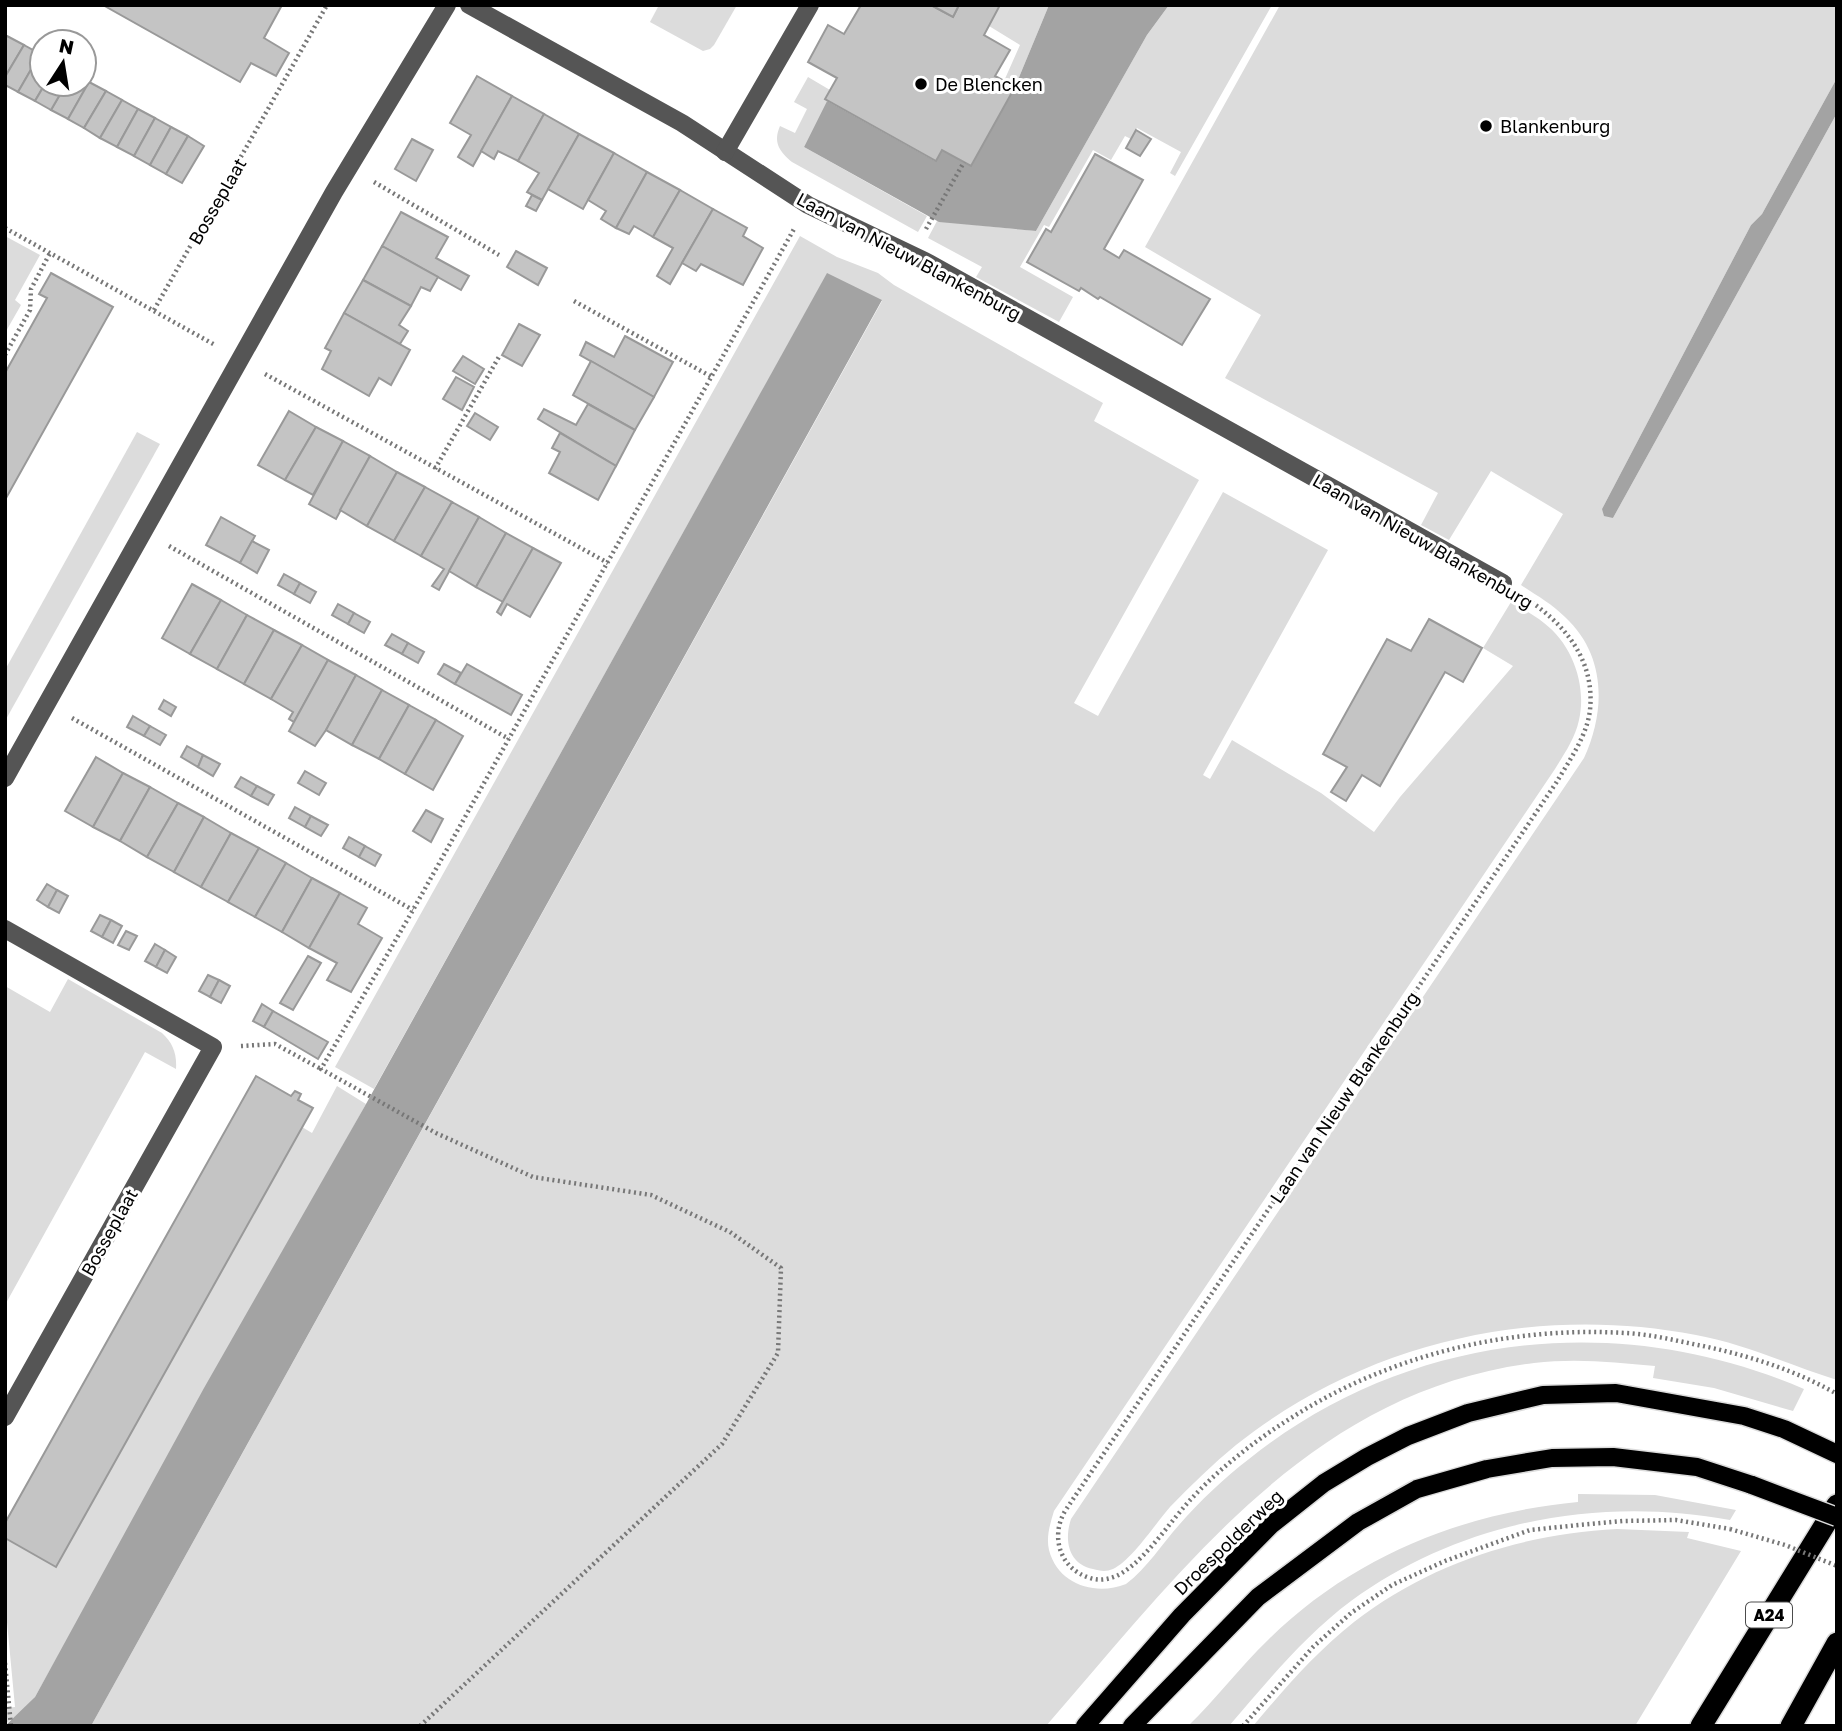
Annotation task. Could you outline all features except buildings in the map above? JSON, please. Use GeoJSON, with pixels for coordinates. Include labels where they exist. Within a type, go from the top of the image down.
{"type":"FeatureCollection","features":[{"type":"Feature","properties":{"kind":"highway","name":"A24"},"geometry":{"type":"LineString","coordinates":[[1701,1726],[1837,1505]]}},
{"type":"Feature","properties":{"kind":"highway"},"geometry":{"type":"LineString","coordinates":[[1791,1726],[1837,1643]]}},
{"type":"Feature","properties":{"kind":"main road","name":"Droespolderweg"},"geometry":{"type":"LineString","coordinates":[[1085,1726],[1182,1615],[1271,1525],[1324,1483],[1408,1436],[1468,1413],[1543,1395],[1616,1392],[1744,1416],[1784,1429],[1837,1454]]}},
{"type":"Feature","properties":{"kind":"main road"},"geometry":{"type":"LineString","coordinates":[[1132,1726],[1258,1597],[1358,1522],[1417,1489],[1487,1469],[1552,1458],[1613,1457],[1697,1467],[1837,1517]]}},
{"type":"Feature","properties":{"kind":"street"},"geometry":{"type":"LineString","coordinates":[[5,778],[239,359],[447,5]]}},
{"type":"Feature","properties":{"kind":"street","name":"Laan van Nieuw Blankenburg"},"geometry":{"type":"LineString","coordinates":[[469,5],[682,124],[808,205],[912,254],[1503,583]]}},
{"type":"Feature","properties":{"kind":"street"},"geometry":{"type":"LineString","coordinates":[[725,152],[810,5]]}},
{"type":"Feature","properties":{"kind":"street"},"geometry":{"type":"LineString","coordinates":[[5,929],[213,1047]]}},
{"type":"Feature","properties":{"kind":"street","name":"Bosseplaat"},"geometry":{"type":"LineString","coordinates":[[5,1418],[213,1047]]}},
{"type":"Feature","properties":{"kind":"path","name":"Bosseplaat"},"geometry":{"type":"LineString","coordinates":[[154,310],[327,5]]}},
{"type":"Feature","properties":{"kind":"path"},"geometry":{"type":"LineString","coordinates":[[912,254],[964,162]]}},
{"type":"Feature","properties":{"kind":"path"},"geometry":{"type":"LineString","coordinates":[[349,168],[499,255]]}},
{"type":"Feature","properties":{"kind":"path"},"geometry":{"type":"LineString","coordinates":[[321,1069],[808,205]]}},
{"type":"Feature","properties":{"kind":"path"},"geometry":{"type":"LineString","coordinates":[[5,228],[608,563]]}},
{"type":"Feature","properties":{"kind":"path"},"geometry":{"type":"LineString","coordinates":[[5,355],[30,310],[31,289],[50,253]]}},
{"type":"Feature","properties":{"kind":"path"},"geometry":{"type":"LineString","coordinates":[[574,301],[712,377]]}},
{"type":"Feature","properties":{"kind":"path"},"geometry":{"type":"LineString","coordinates":[[435,469],[500,355]]}},
{"type":"Feature","properties":{"kind":"path"},"geometry":{"type":"LineString","coordinates":[[143,531],[509,739]]}},
{"type":"Feature","properties":{"kind":"path","name":"Laan van Nieuw Blankenburg"},"geometry":{"type":"LineString","coordinates":[[1134,1564],[1111,1578],[1092,1579],[1076,1572],[1066,1563],[1058,1547],[1059,1520],[1556,783],[1585,729],[1590,711],[1589,685],[1580,652],[1547,612],[1503,583]]}},
{"type":"Feature","properties":{"kind":"path"},"geometry":{"type":"LineString","coordinates":[[47,704],[413,910]]}},
{"type":"Feature","properties":{"kind":"path"},"geometry":{"type":"LineString","coordinates":[[213,1047],[275,1044],[436,1133],[533,1177],[651,1195],[730,1232],[780,1268],[778,1353],[722,1444],[420,1726]]}},
{"type":"Feature","properties":{"kind":"path"},"geometry":{"type":"LineString","coordinates":[[1811,1379],[1837,1394]]}},
{"type":"Feature","properties":{"kind":"path"},"geometry":{"type":"LineString","coordinates":[[1243,1726],[1313,1647],[1351,1613],[1392,1585],[1445,1561],[1530,1530],[1623,1521],[1676,1520],[1730,1528],[1785,1545],[1837,1566]]}},
{"type":"Feature","properties":{"kind":"path"},"geometry":{"type":"LineString","coordinates":[[5,1663],[11,1726]]}},
{"type":"Feature","properties":{"kind":"shaded area"},"geometry":{"type":"Polygon","coordinates":[[[659,5],[737,5],[714,45],[703,51],[650,22],[659,5]]]}},
{"type":"Feature","properties":{"kind":"shaded area"},"geometry":{"type":"Polygon","coordinates":[[[1000,5],[1049,5],[1015,87],[1004,81],[1020,45],[989,26],[1000,5]]]}},
{"type":"Feature","properties":{"kind":"shaded area"},"geometry":{"type":"Polygon","coordinates":[[[1049,5],[1169,5],[1147,35],[1036,231],[939,222],[804,147],[827,101],[935,161],[942,150],[971,166],[1015,87],[1049,5]]]}},
{"type":"Feature","properties":{"kind":"shaded area"},"geometry":{"type":"Polygon","coordinates":[[[1169,5],[1272,5],[1175,176],[1170,173],[1181,152],[1137,128],[1131,139],[1125,136],[1111,160],[1093,150],[1049,227],[1044,225],[1020,267],[1073,297],[1059,322],[976,277],[982,267],[928,238],[937,221],[1036,231],[1147,35],[1169,5]]]}},
{"type":"Feature","properties":{"kind":"shaded area"},"geometry":{"type":"Polygon","coordinates":[[[1280,5],[1837,5],[1837,78],[1762,214],[1751,225],[1602,509],[1613,518],[1837,113],[1837,1380],[1714,1339],[1635,1327],[1574,1325],[1514,1329],[1454,1340],[1396,1357],[1340,1380],[1286,1409],[1236,1445],[1202,1475],[1170,1507],[1120,1565],[1101,1571],[1085,1566],[1073,1557],[1068,1543],[1071,1519],[1584,758],[1596,721],[1598,684],[1588,648],[1565,617],[1521,585],[1563,514],[1491,471],[1449,540],[1421,525],[1438,493],[1225,378],[1261,315],[1145,247],[1280,5]]]}},
{"type":"Feature","properties":{"kind":"shaded area"},"geometry":{"type":"Polygon","coordinates":[[[808,77],[830,90],[804,147],[927,216],[918,232],[792,162],[781,150],[777,142],[780,126],[795,133],[807,109],[794,102],[808,77]]]}},
{"type":"Feature","properties":{"kind":"shaded area"},"geometry":{"type":"Polygon","coordinates":[[[1837,78],[1837,113],[1613,518],[1604,516],[1602,509],[1751,225],[1762,214],[1837,78]]]}},
{"type":"Feature","properties":{"kind":"shaded area"},"geometry":{"type":"Polygon","coordinates":[[[5,236],[40,255],[15,300],[21,305],[5,333],[5,236]]]}},
{"type":"Feature","properties":{"kind":"shaded area"},"geometry":{"type":"Polygon","coordinates":[[[800,236],[837,257],[878,273],[894,285],[1103,403],[1094,421],[1199,480],[1074,703],[1098,716],[1223,492],[1328,550],[1203,775],[1210,779],[1232,740],[1321,793],[1374,832],[1400,797],[1513,666],[1483,648],[1511,602],[1554,632],[1569,654],[1579,679],[1581,707],[1577,727],[1555,769],[1054,1511],[1048,1545],[1061,1572],[1080,1585],[1091,1588],[1103,1589],[1126,1584],[1204,1499],[1249,1459],[1311,1416],[1377,1383],[1446,1360],[1517,1346],[1589,1343],[1662,1348],[1734,1364],[1804,1389],[1793,1411],[1714,1388],[1653,1378],[1655,1366],[1564,1361],[1534,1363],[1455,1380],[1383,1409],[1318,1449],[1258,1496],[1202,1550],[1149,1607],[1046,1726],[91,1726],[882,301],[827,274],[374,1089],[335,1067],[800,236]]]}},
{"type":"Feature","properties":{"kind":"shaded area"},"geometry":{"type":"Polygon","coordinates":[[[827,273],[882,300],[91,1726],[5,1726],[35,1697],[204,1388],[366,1104],[827,273]]]}},
{"type":"Feature","properties":{"kind":"shaded area"},"geometry":{"type":"Polygon","coordinates":[[[137,432],[160,444],[5,721],[5,670],[137,432]]]}},
{"type":"Feature","properties":{"kind":"shaded area"},"geometry":{"type":"Polygon","coordinates":[[[68,979],[162,1033],[174,1049],[176,1069],[145,1052],[5,1305],[5,986],[50,1012],[68,979]]]}},
{"type":"Feature","properties":{"kind":"shaded area"},"geometry":{"type":"Polygon","coordinates":[[[337,1086],[366,1104],[35,1697],[5,1724],[5,1708],[15,1707],[5,1601],[5,1538],[302,1127],[312,1133],[337,1086]]]}},
{"type":"Feature","properties":{"kind":"shaded area"},"geometry":{"type":"Polygon","coordinates":[[[1578,1494],[1655,1495],[1736,1510],[1730,1520],[1680,1513],[1631,1511],[1581,1514],[1484,1534],[1438,1551],[1393,1574],[1351,1601],[1317,1629],[1229,1726],[1188,1726],[1268,1640],[1336,1585],[1372,1563],[1451,1529],[1492,1517],[1578,1502],[1578,1494]]]}},
{"type":"Feature","properties":{"kind":"shaded area"},"geometry":{"type":"Polygon","coordinates":[[[1617,1529],[1689,1532],[1687,1538],[1741,1551],[1635,1726],[1253,1726],[1301,1671],[1340,1634],[1383,1601],[1414,1583],[1478,1555],[1512,1545],[1547,1537],[1617,1529]]]}},
{"type":"Feature","properties":{"kind":"place","name":"De Blencken"},"geometry":{"type":"Point","coordinates":[921,84]}},
{"type":"Feature","properties":{"kind":"place","name":"Blankenburg"},"geometry":{"type":"Point","coordinates":[1486,126]}}]}
